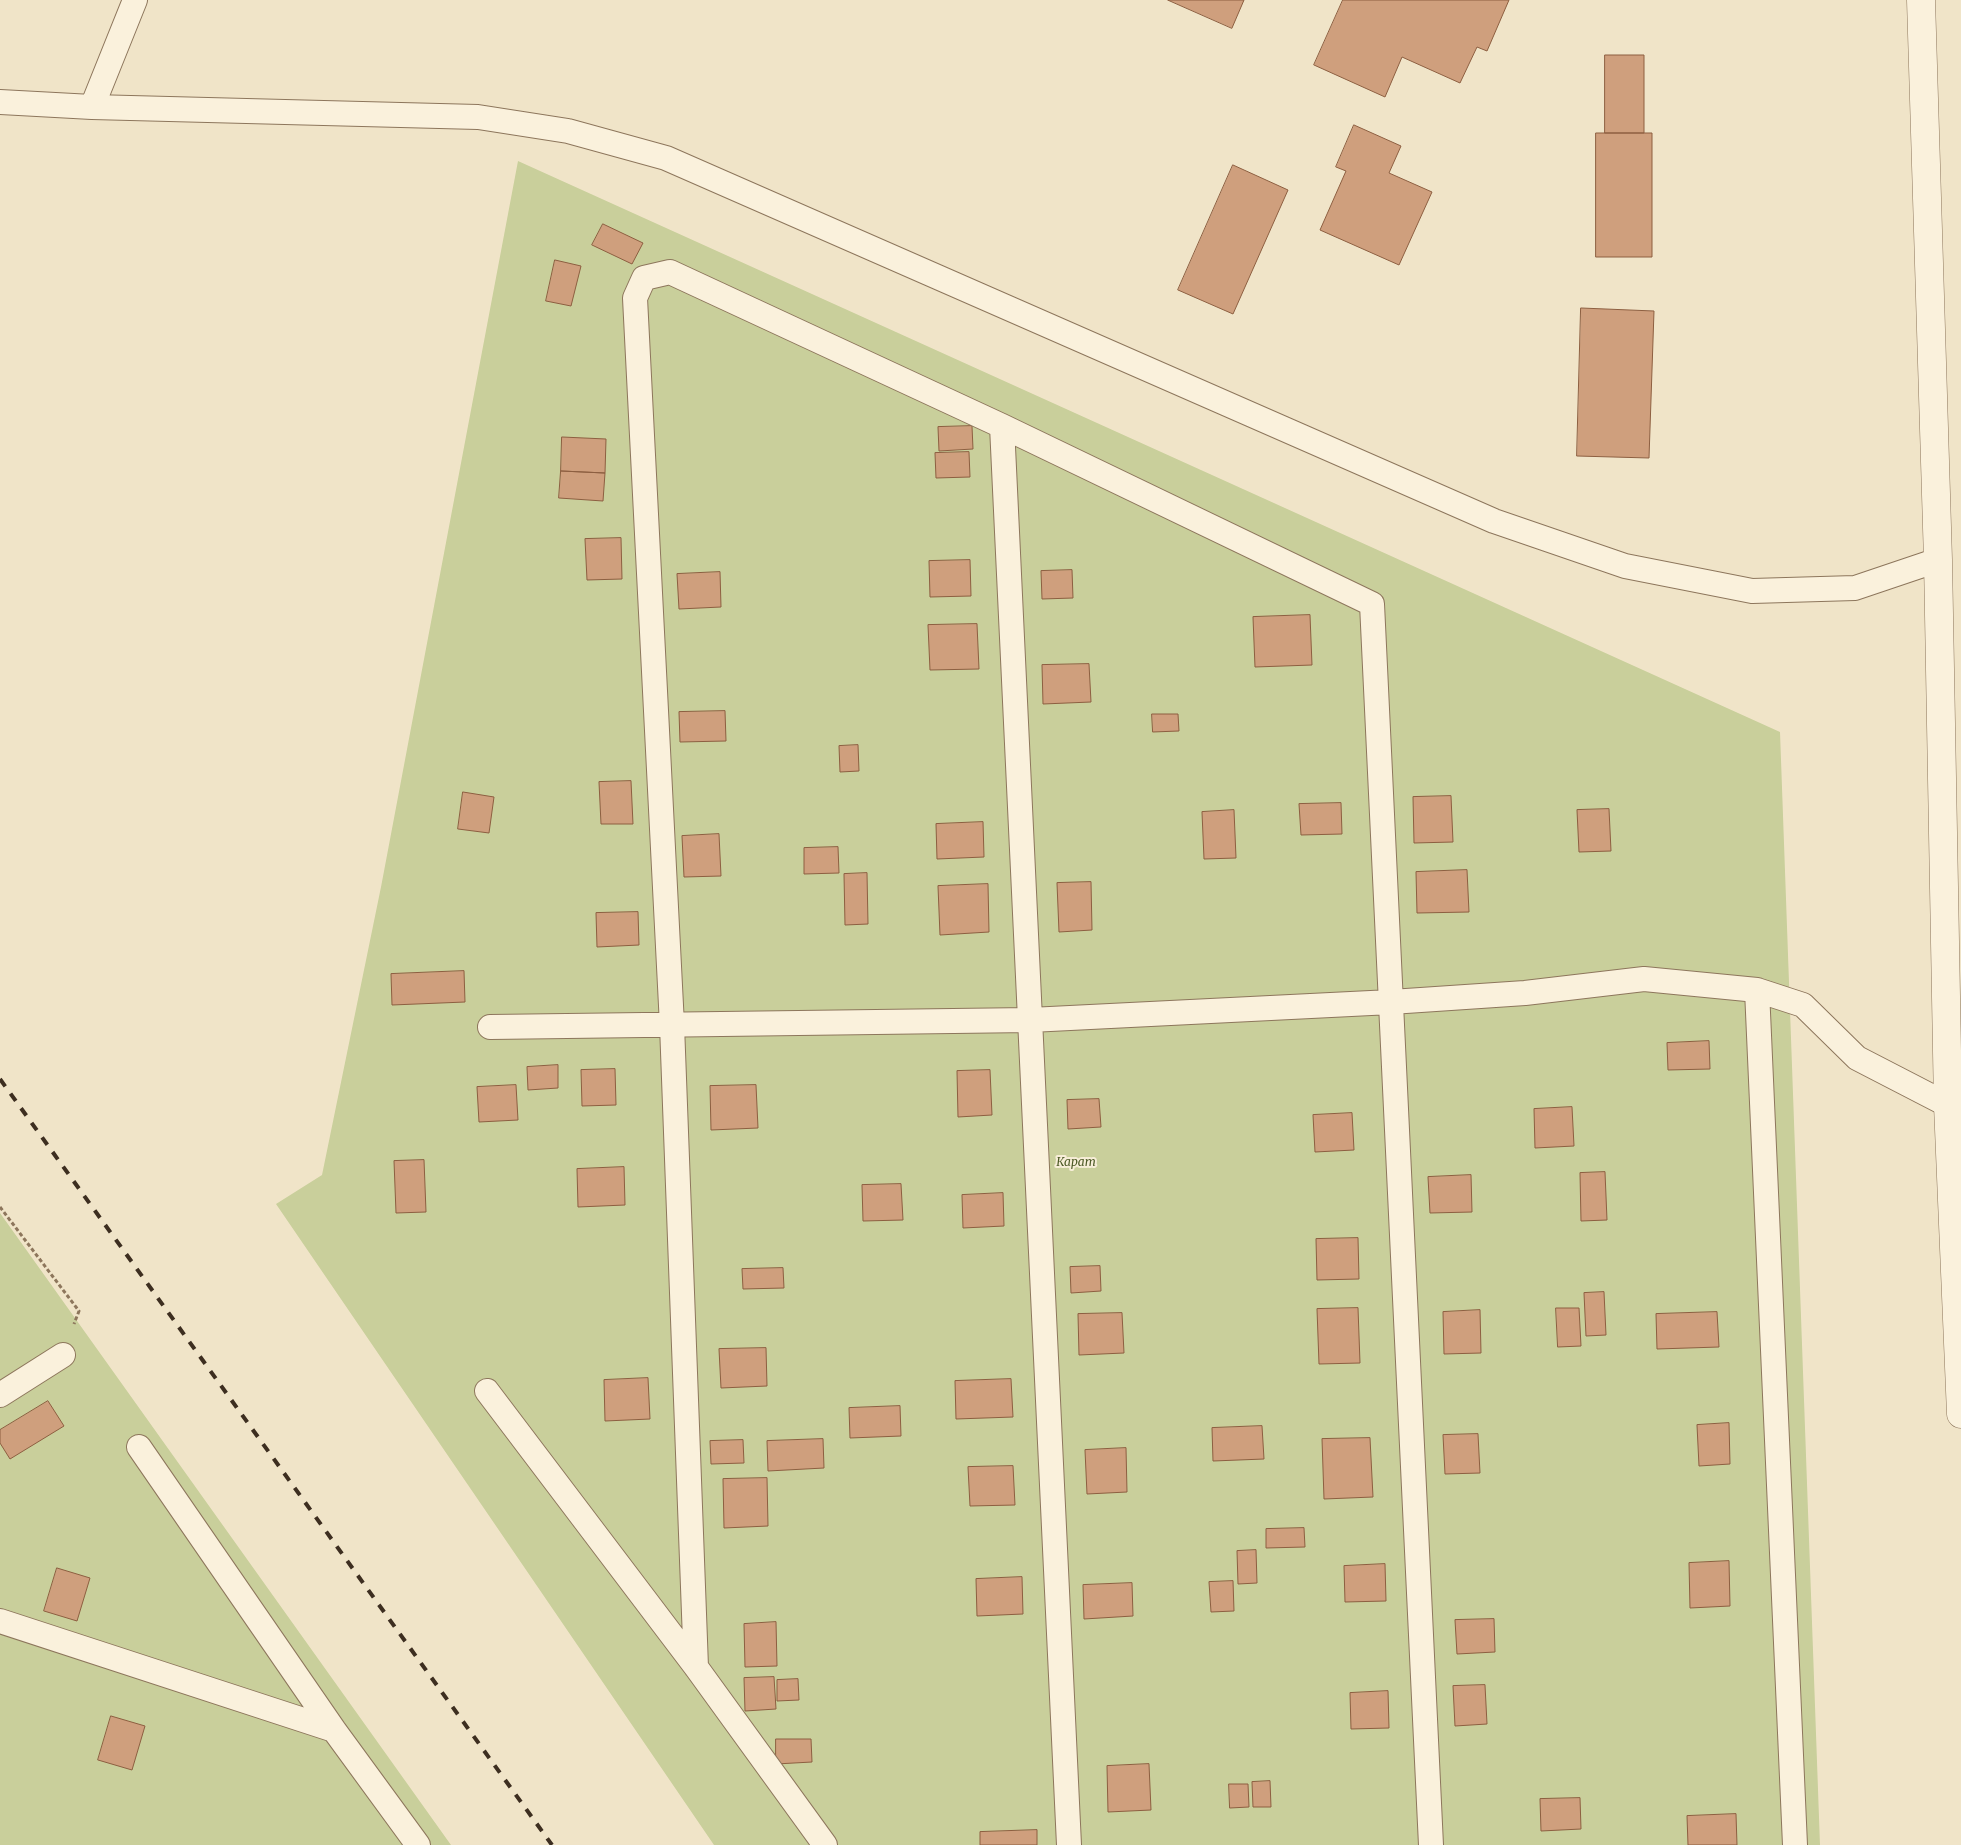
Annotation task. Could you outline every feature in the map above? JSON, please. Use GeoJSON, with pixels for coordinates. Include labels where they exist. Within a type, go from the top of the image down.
{"type":"FeatureCollection","features":[{"type":"Feature","properties":{"kind":"street"},"geometry":{"type":"LineString","coordinates":[[1921,0],[1938,560],[1948,1105],[1961,1414]]}},
{"type":"Feature","properties":{"kind":"lane"},"geometry":{"type":"LineString","coordinates":[[92,107],[135,0]]}},
{"type":"Feature","properties":{"kind":"lane"},"geometry":{"type":"LineString","coordinates":[[0,102],[92,107],[478,117],[568,131],[666,158],[1494,521],[1625,566],[1752,591],[1856,588],[1938,560]]}},
{"type":"Feature","properties":{"kind":"lane"},"geometry":{"type":"LineString","coordinates":[[696,1667],[672,1025],[635,298],[644,278],[670,272],[1002,426],[1372,604],[1431,1845]]}},
{"type":"Feature","properties":{"kind":"lane"},"geometry":{"type":"LineString","coordinates":[[1002,426],[1069,1845]]}},
{"type":"Feature","properties":{"kind":"lane"},"geometry":{"type":"LineString","coordinates":[[490,1027],[1030,1020],[1391,1002],[1525,993],[1644,979],[1757,990],[1803,1005],[1857,1058],[1948,1105]]}},
{"type":"Feature","properties":{"kind":"lane"},"geometry":{"type":"LineString","coordinates":[[1757,990],[1795,1845]]}},
{"type":"Feature","properties":{"kind":"lane"},"geometry":{"type":"LineString","coordinates":[[0,1395],[63,1356]]}},
{"type":"Feature","properties":{"kind":"lane"},"geometry":{"type":"LineString","coordinates":[[487,1390],[696,1667],[825,1845]]}},
{"type":"Feature","properties":{"kind":"lane"},"geometry":{"type":"LineString","coordinates":[[139,1447],[334,1730],[418,1845]]}},
{"type":"Feature","properties":{"kind":"lane"},"geometry":{"type":"LineString","coordinates":[[0,1621],[334,1730]]}},
{"type":"Feature","properties":{"kind":"path"},"geometry":{"type":"LineString","coordinates":[[0,1207],[79,1311],[63,1356]]}},
{"type":"Feature","properties":{"kind":"green space","name":"Карат"},"geometry":{"type":"Polygon","coordinates":[[[518,161],[1780,732],[1820,1845],[714,1845],[276,1204],[322,1175],[381,887],[518,161]]]}},
{"type":"Feature","properties":{"kind":"green space"},"geometry":{"type":"Polygon","coordinates":[[[0,1213],[451,1845],[0,1845],[0,1213]]]}},
{"type":"Feature","properties":{"kind":"building"},"geometry":{"type":"Polygon","coordinates":[[[1168,0],[1244,0],[1232,28],[1168,0]]]}},
{"type":"Feature","properties":{"kind":"building"},"geometry":{"type":"Polygon","coordinates":[[[1343,0],[1509,0],[1487,51],[1477,47],[1460,83],[1402,57],[1385,97],[1314,65],[1343,0]]]}},
{"type":"Feature","properties":{"kind":"building"},"geometry":{"type":"Polygon","coordinates":[[[1605,55],[1644,55],[1644,133],[1605,133],[1605,55]]]}},
{"type":"Feature","properties":{"kind":"building"},"geometry":{"type":"Polygon","coordinates":[[[1354,125],[1401,146],[1389,173],[1432,192],[1399,265],[1320,230],[1346,171],[1336,167],[1354,125]]]}},
{"type":"Feature","properties":{"kind":"building"},"geometry":{"type":"Polygon","coordinates":[[[1596,133],[1652,133],[1652,257],[1596,257],[1596,133]]]}},
{"type":"Feature","properties":{"kind":"building"},"geometry":{"type":"Polygon","coordinates":[[[1233,165],[1288,190],[1233,314],[1178,290],[1233,165]]]}},
{"type":"Feature","properties":{"kind":"building"},"geometry":{"type":"Polygon","coordinates":[[[603,224],[643,243],[632,264],[592,245],[603,224]]]}},
{"type":"Feature","properties":{"kind":"building"},"geometry":{"type":"Polygon","coordinates":[[[555,260],[581,266],[571,306],[546,301],[555,260]]]}},
{"type":"Feature","properties":{"kind":"building"},"geometry":{"type":"Polygon","coordinates":[[[1581,308],[1654,311],[1649,458],[1577,456],[1581,308]]]}},
{"type":"Feature","properties":{"kind":"building"},"geometry":{"type":"Polygon","coordinates":[[[972,426],[973,449],[939,451],[938,427],[972,426]]]}},
{"type":"Feature","properties":{"kind":"building"},"geometry":{"type":"Polygon","coordinates":[[[562,437],[606,439],[605,473],[561,471],[562,437]]]}},
{"type":"Feature","properties":{"kind":"building"},"geometry":{"type":"Polygon","coordinates":[[[969,452],[970,477],[936,478],[935,453],[969,452]]]}},
{"type":"Feature","properties":{"kind":"building"},"geometry":{"type":"Polygon","coordinates":[[[561,471],[605,473],[603,501],[559,498],[561,471]]]}},
{"type":"Feature","properties":{"kind":"building"},"geometry":{"type":"Polygon","coordinates":[[[621,538],[622,579],[587,580],[585,539],[621,538]]]}},
{"type":"Feature","properties":{"kind":"building"},"geometry":{"type":"Polygon","coordinates":[[[970,560],[971,596],[930,597],[929,561],[970,560]]]}},
{"type":"Feature","properties":{"kind":"building"},"geometry":{"type":"Polygon","coordinates":[[[1072,570],[1073,598],[1042,599],[1041,571],[1072,570]]]}},
{"type":"Feature","properties":{"kind":"building"},"geometry":{"type":"Polygon","coordinates":[[[720,572],[721,607],[679,609],[677,574],[720,572]]]}},
{"type":"Feature","properties":{"kind":"building"},"geometry":{"type":"Polygon","coordinates":[[[1310,615],[1312,665],[1255,667],[1253,617],[1310,615]]]}},
{"type":"Feature","properties":{"kind":"building"},"geometry":{"type":"Polygon","coordinates":[[[977,624],[979,669],[930,670],[928,625],[977,624]]]}},
{"type":"Feature","properties":{"kind":"building"},"geometry":{"type":"Polygon","coordinates":[[[1089,664],[1091,702],[1043,704],[1042,665],[1089,664]]]}},
{"type":"Feature","properties":{"kind":"building"},"geometry":{"type":"Polygon","coordinates":[[[725,711],[726,741],[680,742],[679,712],[725,711]]]}},
{"type":"Feature","properties":{"kind":"building"},"geometry":{"type":"Polygon","coordinates":[[[1152,714],[1178,714],[1179,731],[1153,732],[1152,714]]]}},
{"type":"Feature","properties":{"kind":"building"},"geometry":{"type":"Polygon","coordinates":[[[858,745],[859,771],[840,772],[839,746],[858,745]]]}},
{"type":"Feature","properties":{"kind":"building"},"geometry":{"type":"Polygon","coordinates":[[[631,781],[633,824],[601,824],[599,782],[631,781]]]}},
{"type":"Feature","properties":{"kind":"building"},"geometry":{"type":"Polygon","coordinates":[[[463,792],[494,797],[489,833],[458,829],[463,792]]]}},
{"type":"Feature","properties":{"kind":"building"},"geometry":{"type":"Polygon","coordinates":[[[1451,796],[1453,842],[1414,843],[1413,797],[1451,796]]]}},
{"type":"Feature","properties":{"kind":"building"},"geometry":{"type":"Polygon","coordinates":[[[1341,803],[1342,834],[1301,835],[1299,804],[1341,803]]]}},
{"type":"Feature","properties":{"kind":"building"},"geometry":{"type":"Polygon","coordinates":[[[1609,809],[1611,851],[1579,852],[1577,810],[1609,809]]]}},
{"type":"Feature","properties":{"kind":"building"},"geometry":{"type":"Polygon","coordinates":[[[1234,810],[1236,858],[1204,859],[1202,812],[1234,810]]]}},
{"type":"Feature","properties":{"kind":"building"},"geometry":{"type":"Polygon","coordinates":[[[983,822],[984,857],[937,859],[936,824],[983,822]]]}},
{"type":"Feature","properties":{"kind":"building"},"geometry":{"type":"Polygon","coordinates":[[[719,834],[721,876],[684,877],[682,836],[719,834]]]}},
{"type":"Feature","properties":{"kind":"building"},"geometry":{"type":"Polygon","coordinates":[[[838,847],[839,873],[804,874],[804,848],[838,847]]]}},
{"type":"Feature","properties":{"kind":"building"},"geometry":{"type":"Polygon","coordinates":[[[1467,870],[1469,912],[1417,913],[1416,872],[1467,870]]]}},
{"type":"Feature","properties":{"kind":"building"},"geometry":{"type":"Polygon","coordinates":[[[867,873],[868,924],[845,925],[844,874],[867,873]]]}},
{"type":"Feature","properties":{"kind":"building"},"geometry":{"type":"Polygon","coordinates":[[[1091,882],[1092,930],[1059,932],[1057,883],[1091,882]]]}},
{"type":"Feature","properties":{"kind":"building"},"geometry":{"type":"Polygon","coordinates":[[[988,884],[989,932],[940,935],[938,886],[988,884]]]}},
{"type":"Feature","properties":{"kind":"building"},"geometry":{"type":"Polygon","coordinates":[[[638,912],[639,945],[597,947],[596,913],[638,912]]]}},
{"type":"Feature","properties":{"kind":"building"},"geometry":{"type":"Polygon","coordinates":[[[464,971],[465,1002],[392,1005],[391,974],[464,971]]]}},
{"type":"Feature","properties":{"kind":"building"},"geometry":{"type":"Polygon","coordinates":[[[1709,1041],[1710,1069],[1668,1070],[1667,1043],[1709,1041]]]}},
{"type":"Feature","properties":{"kind":"building"},"geometry":{"type":"Polygon","coordinates":[[[558,1065],[558,1088],[528,1090],[527,1067],[558,1065]]]}},
{"type":"Feature","properties":{"kind":"building"},"geometry":{"type":"Polygon","coordinates":[[[615,1069],[616,1105],[582,1106],[581,1070],[615,1069]]]}},
{"type":"Feature","properties":{"kind":"building"},"geometry":{"type":"Polygon","coordinates":[[[990,1070],[992,1115],[958,1117],[957,1071],[990,1070]]]}},
{"type":"Feature","properties":{"kind":"building"},"geometry":{"type":"Polygon","coordinates":[[[516,1085],[518,1120],[479,1122],[477,1087],[516,1085]]]}},
{"type":"Feature","properties":{"kind":"building"},"geometry":{"type":"Polygon","coordinates":[[[756,1085],[758,1128],[711,1130],[710,1086],[756,1085]]]}},
{"type":"Feature","properties":{"kind":"building"},"geometry":{"type":"Polygon","coordinates":[[[1099,1099],[1101,1127],[1068,1129],[1067,1100],[1099,1099]]]}},
{"type":"Feature","properties":{"kind":"building"},"geometry":{"type":"Polygon","coordinates":[[[1572,1107],[1574,1146],[1535,1148],[1534,1109],[1572,1107]]]}},
{"type":"Feature","properties":{"kind":"building"},"geometry":{"type":"Polygon","coordinates":[[[1352,1113],[1354,1150],[1315,1152],[1313,1115],[1352,1113]]]}},
{"type":"Feature","properties":{"kind":"building"},"geometry":{"type":"Polygon","coordinates":[[[424,1160],[426,1212],[396,1213],[394,1161],[424,1160]]]}},
{"type":"Feature","properties":{"kind":"building"},"geometry":{"type":"Polygon","coordinates":[[[624,1167],[625,1205],[578,1207],[577,1169],[624,1167]]]}},
{"type":"Feature","properties":{"kind":"building"},"geometry":{"type":"Polygon","coordinates":[[[1605,1172],[1607,1220],[1581,1221],[1580,1173],[1605,1172]]]}},
{"type":"Feature","properties":{"kind":"building"},"geometry":{"type":"Polygon","coordinates":[[[1471,1175],[1472,1212],[1430,1213],[1428,1177],[1471,1175]]]}},
{"type":"Feature","properties":{"kind":"building"},"geometry":{"type":"Polygon","coordinates":[[[901,1184],[903,1220],[863,1221],[862,1185],[901,1184]]]}},
{"type":"Feature","properties":{"kind":"building"},"geometry":{"type":"Polygon","coordinates":[[[1003,1193],[1004,1226],[963,1228],[962,1195],[1003,1193]]]}},
{"type":"Feature","properties":{"kind":"building"},"geometry":{"type":"Polygon","coordinates":[[[1358,1238],[1359,1279],[1317,1280],[1316,1239],[1358,1238]]]}},
{"type":"Feature","properties":{"kind":"building"},"geometry":{"type":"Polygon","coordinates":[[[1100,1266],[1101,1291],[1071,1293],[1070,1267],[1100,1266]]]}},
{"type":"Feature","properties":{"kind":"building"},"geometry":{"type":"Polygon","coordinates":[[[783,1268],[784,1288],[743,1289],[742,1269],[783,1268]]]}},
{"type":"Feature","properties":{"kind":"building"},"geometry":{"type":"Polygon","coordinates":[[[1604,1292],[1606,1335],[1586,1336],[1584,1293],[1604,1292]]]}},
{"type":"Feature","properties":{"kind":"building"},"geometry":{"type":"Polygon","coordinates":[[[1358,1308],[1360,1363],[1319,1364],[1317,1309],[1358,1308]]]}},
{"type":"Feature","properties":{"kind":"building"},"geometry":{"type":"Polygon","coordinates":[[[1556,1308],[1579,1308],[1581,1346],[1558,1347],[1556,1308]]]}},
{"type":"Feature","properties":{"kind":"building"},"geometry":{"type":"Polygon","coordinates":[[[1480,1310],[1481,1353],[1444,1354],[1443,1312],[1480,1310]]]}},
{"type":"Feature","properties":{"kind":"building"},"geometry":{"type":"Polygon","coordinates":[[[1717,1312],[1719,1347],[1657,1349],[1656,1314],[1717,1312]]]}},
{"type":"Feature","properties":{"kind":"building"},"geometry":{"type":"Polygon","coordinates":[[[1122,1313],[1124,1353],[1079,1355],[1078,1314],[1122,1313]]]}},
{"type":"Feature","properties":{"kind":"building"},"geometry":{"type":"Polygon","coordinates":[[[766,1348],[767,1386],[721,1388],[719,1349],[766,1348]]]}},
{"type":"Feature","properties":{"kind":"building"},"geometry":{"type":"Polygon","coordinates":[[[648,1378],[650,1419],[605,1421],[604,1380],[648,1378]]]}},
{"type":"Feature","properties":{"kind":"building"},"geometry":{"type":"Polygon","coordinates":[[[1011,1379],[1013,1417],[956,1419],[955,1381],[1011,1379]]]}},
{"type":"Feature","properties":{"kind":"building"},"geometry":{"type":"Polygon","coordinates":[[[48,1401],[64,1426],[10,1459],[0,1443],[0,1430],[48,1401]]]}},
{"type":"Feature","properties":{"kind":"building"},"geometry":{"type":"Polygon","coordinates":[[[900,1406],[901,1436],[850,1438],[849,1408],[900,1406]]]}},
{"type":"Feature","properties":{"kind":"building"},"geometry":{"type":"Polygon","coordinates":[[[1729,1423],[1730,1464],[1699,1466],[1697,1425],[1729,1423]]]}},
{"type":"Feature","properties":{"kind":"building"},"geometry":{"type":"Polygon","coordinates":[[[1262,1426],[1264,1459],[1213,1461],[1212,1428],[1262,1426]]]}},
{"type":"Feature","properties":{"kind":"building"},"geometry":{"type":"Polygon","coordinates":[[[1478,1434],[1480,1473],[1445,1474],[1443,1435],[1478,1434]]]}},
{"type":"Feature","properties":{"kind":"building"},"geometry":{"type":"Polygon","coordinates":[[[1370,1438],[1373,1497],[1324,1499],[1322,1439],[1370,1438]]]}},
{"type":"Feature","properties":{"kind":"building"},"geometry":{"type":"Polygon","coordinates":[[[823,1439],[824,1468],[768,1471],[767,1441],[823,1439]]]}},
{"type":"Feature","properties":{"kind":"building"},"geometry":{"type":"Polygon","coordinates":[[[743,1440],[744,1463],[711,1464],[710,1441],[743,1440]]]}},
{"type":"Feature","properties":{"kind":"building"},"geometry":{"type":"Polygon","coordinates":[[[1126,1448],[1127,1492],[1087,1494],[1085,1450],[1126,1448]]]}},
{"type":"Feature","properties":{"kind":"building"},"geometry":{"type":"Polygon","coordinates":[[[1013,1466],[1015,1505],[970,1506],[968,1467],[1013,1466]]]}},
{"type":"Feature","properties":{"kind":"building"},"geometry":{"type":"Polygon","coordinates":[[[767,1478],[768,1526],[724,1528],[723,1479],[767,1478]]]}},
{"type":"Feature","properties":{"kind":"building"},"geometry":{"type":"Polygon","coordinates":[[[1304,1528],[1305,1547],[1266,1548],[1266,1529],[1304,1528]]]}},
{"type":"Feature","properties":{"kind":"building"},"geometry":{"type":"Polygon","coordinates":[[[1256,1550],[1257,1583],[1238,1584],[1237,1551],[1256,1550]]]}},
{"type":"Feature","properties":{"kind":"building"},"geometry":{"type":"Polygon","coordinates":[[[1729,1561],[1730,1606],[1690,1608],[1689,1563],[1729,1561]]]}},
{"type":"Feature","properties":{"kind":"building"},"geometry":{"type":"Polygon","coordinates":[[[1385,1564],[1386,1601],[1345,1602],[1344,1566],[1385,1564]]]}},
{"type":"Feature","properties":{"kind":"building"},"geometry":{"type":"Polygon","coordinates":[[[57,1568],[90,1578],[77,1621],[44,1611],[57,1568]]]}},
{"type":"Feature","properties":{"kind":"building"},"geometry":{"type":"Polygon","coordinates":[[[1022,1577],[1023,1614],[977,1616],[976,1579],[1022,1577]]]}},
{"type":"Feature","properties":{"kind":"building"},"geometry":{"type":"Polygon","coordinates":[[[1233,1581],[1234,1611],[1211,1612],[1209,1582],[1233,1581]]]}},
{"type":"Feature","properties":{"kind":"building"},"geometry":{"type":"Polygon","coordinates":[[[1132,1583],[1133,1616],[1084,1619],[1083,1585],[1132,1583]]]}},
{"type":"Feature","properties":{"kind":"building"},"geometry":{"type":"Polygon","coordinates":[[[1494,1619],[1495,1652],[1457,1654],[1455,1620],[1494,1619]]]}},
{"type":"Feature","properties":{"kind":"building"},"geometry":{"type":"Polygon","coordinates":[[[776,1622],[777,1666],[745,1667],[744,1624],[776,1622]]]}},
{"type":"Feature","properties":{"kind":"building"},"geometry":{"type":"Polygon","coordinates":[[[774,1677],[776,1709],[745,1711],[744,1678],[774,1677]]]}},
{"type":"Feature","properties":{"kind":"building"},"geometry":{"type":"Polygon","coordinates":[[[798,1679],[799,1700],[777,1701],[777,1680],[798,1679]]]}},
{"type":"Feature","properties":{"kind":"building"},"geometry":{"type":"Polygon","coordinates":[[[1485,1685],[1487,1724],[1455,1726],[1453,1686],[1485,1685]]]}},
{"type":"Feature","properties":{"kind":"building"},"geometry":{"type":"Polygon","coordinates":[[[1388,1691],[1389,1728],[1351,1729],[1350,1693],[1388,1691]]]}},
{"type":"Feature","properties":{"kind":"building"},"geometry":{"type":"Polygon","coordinates":[[[111,1716],[145,1726],[132,1770],[98,1760],[111,1716]]]}},
{"type":"Feature","properties":{"kind":"building"},"geometry":{"type":"Polygon","coordinates":[[[776,1739],[811,1739],[812,1762],[776,1764],[776,1739]]]}},
{"type":"Feature","properties":{"kind":"building"},"geometry":{"type":"Polygon","coordinates":[[[1149,1764],[1151,1810],[1108,1812],[1107,1766],[1149,1764]]]}},
{"type":"Feature","properties":{"kind":"building"},"geometry":{"type":"Polygon","coordinates":[[[1270,1781],[1271,1807],[1253,1807],[1252,1782],[1270,1781]]]}},
{"type":"Feature","properties":{"kind":"building"},"geometry":{"type":"Polygon","coordinates":[[[1229,1784],[1248,1784],[1249,1807],[1230,1808],[1229,1784]]]}},
{"type":"Feature","properties":{"kind":"building"},"geometry":{"type":"Polygon","coordinates":[[[1580,1798],[1581,1829],[1541,1831],[1540,1799],[1580,1798]]]}},
{"type":"Feature","properties":{"kind":"building"},"geometry":{"type":"Polygon","coordinates":[[[1736,1814],[1737,1845],[1688,1845],[1687,1816],[1736,1814]]]}},
{"type":"Feature","properties":{"kind":"building"},"geometry":{"type":"Polygon","coordinates":[[[1037,1830],[1037,1845],[980,1845],[980,1832],[1037,1830]]]}},
{"type":"Feature","properties":{"kind":"railway"},"geometry":{"type":"LineString","coordinates":[[0,1079],[552,1845]]}}]}
